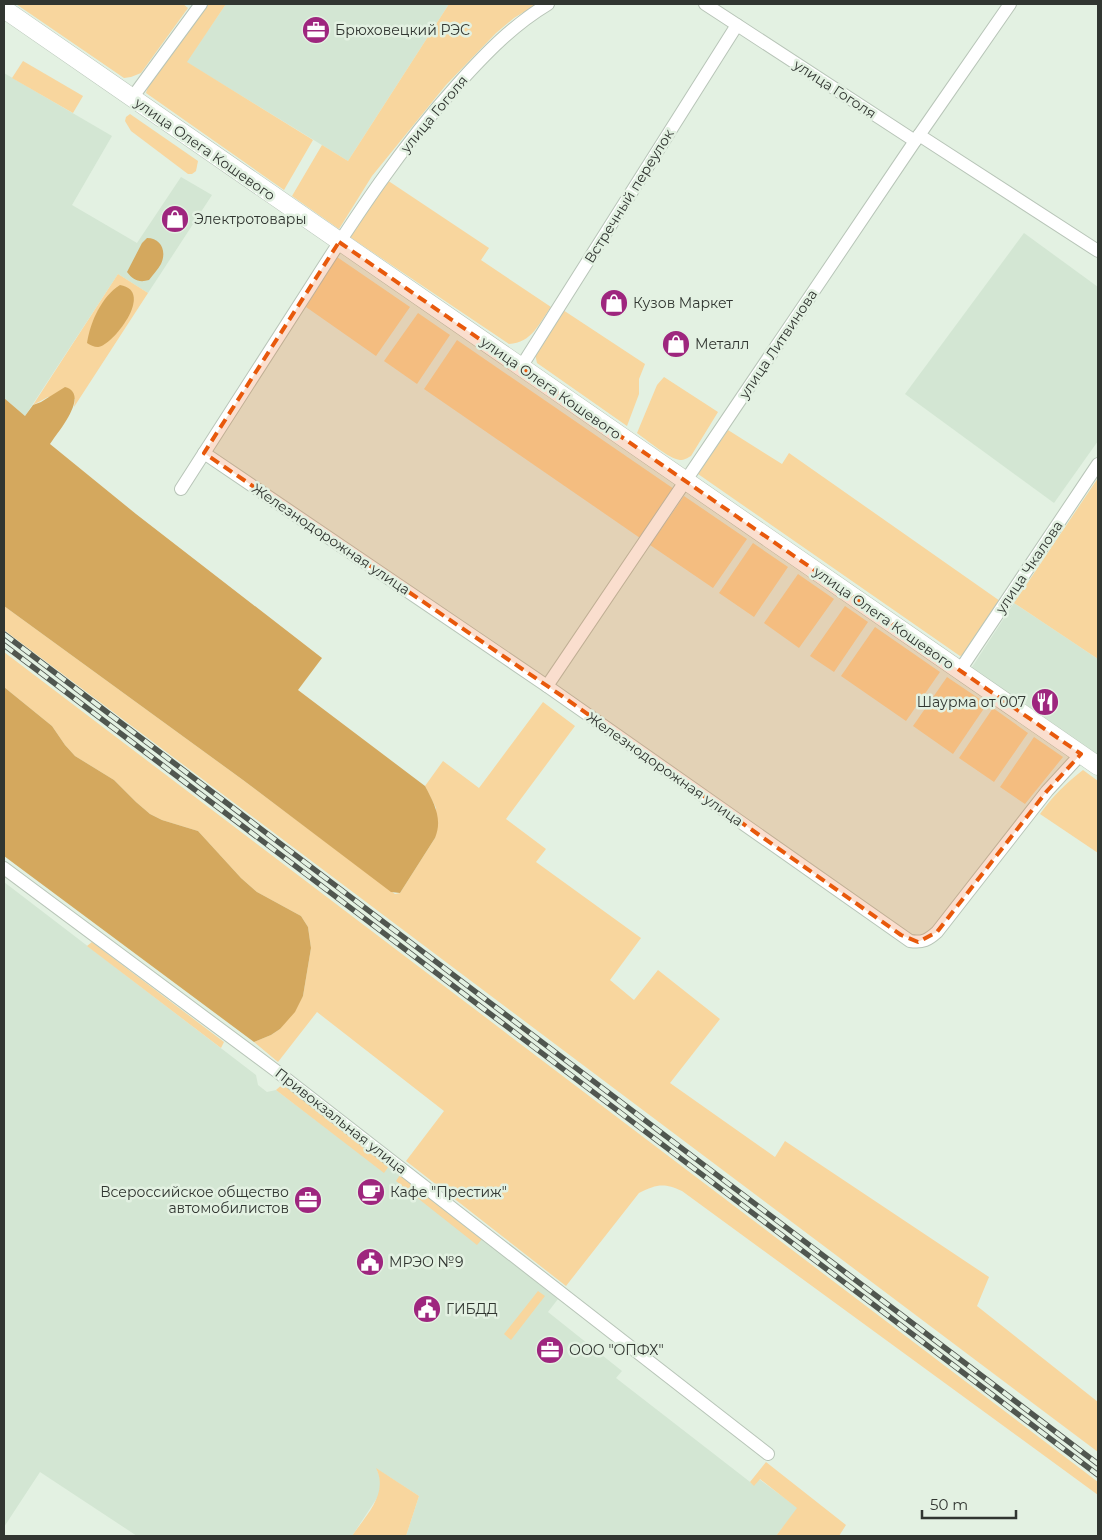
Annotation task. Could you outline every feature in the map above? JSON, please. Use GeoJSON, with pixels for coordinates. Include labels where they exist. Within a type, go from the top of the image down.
{"type":"FeatureCollection","features":[{"type":"Feature","properties":{"kind":"main road","name":"улица Олега Кошевого"},"geometry":{"type":"LineString","coordinates":[[4,9],[1098,766]]}},
{"type":"Feature","properties":{"kind":"street"},"geometry":{"type":"LineString","coordinates":[[132,98],[201,4]]}},
{"type":"Feature","properties":{"kind":"street","name":"улица Гоголя"},"geometry":{"type":"LineString","coordinates":[[339,242],[391,166],[445,99],[510,30],[548,4]]}},
{"type":"Feature","properties":{"kind":"street","name":"улица Гоголя"},"geometry":{"type":"LineString","coordinates":[[705,4],[1098,251]]}},
{"type":"Feature","properties":{"kind":"street","name":"улица Литвинова"},"geometry":{"type":"LineString","coordinates":[[547,686],[917,138],[1010,4]]}},
{"type":"Feature","properties":{"kind":"street","name":"Встречный переулок"},"geometry":{"type":"LineString","coordinates":[[521,367],[737,25]]}},
{"type":"Feature","properties":{"kind":"street"},"geometry":{"type":"LineString","coordinates":[[181,489],[339,242]]}},
{"type":"Feature","properties":{"kind":"street","name":"Железнодорожная улица"},"geometry":{"type":"LineString","coordinates":[[204,453],[547,686],[910,941],[927,941],[937,932],[1047,791],[1081,754]]}},
{"type":"Feature","properties":{"kind":"street","name":"улица Чкалова"},"geometry":{"type":"LineString","coordinates":[[960,670],[1098,464]]}},
{"type":"Feature","properties":{"kind":"street","name":"Привокзальная улица"},"geometry":{"type":"LineString","coordinates":[[4,868],[282,1075],[768,1454]]}},
{"type":"Feature","properties":{"kind":"highlighted area"},"geometry":{"type":"Polygon","coordinates":[[[339,242],[1081,754],[1047,791],[937,932],[918,942],[901,935],[562,696],[204,453],[339,242]]]}},
{"type":"Feature","properties":{"kind":"shaded area"},"geometry":{"type":"Polygon","coordinates":[[[16,4],[183,4],[188,8],[141,73],[124,78],[16,4]]]}},
{"type":"Feature","properties":{"kind":"shaded area"},"geometry":{"type":"Polygon","coordinates":[[[207,4],[226,4],[187,62],[313,140],[284,190],[146,93],[148,86],[207,4]]]}},
{"type":"Feature","properties":{"kind":"shaded area","name":"Брюховецкий РЭС"},"geometry":{"type":"Polygon","coordinates":[[[226,4],[449,4],[348,161],[186,62],[226,4]]]}},
{"type":"Feature","properties":{"kind":"shaded area"},"geometry":{"type":"Polygon","coordinates":[[[449,4],[537,4],[514,18],[496,33],[446,85],[372,176],[339,229],[292,196],[322,145],[348,161],[449,4]]]}},
{"type":"Feature","properties":{"kind":"shaded area"},"geometry":{"type":"Polygon","coordinates":[[[23,61],[83,96],[73,113],[12,78],[23,61]]]}},
{"type":"Feature","properties":{"kind":"shaded area"},"geometry":{"type":"Polygon","coordinates":[[[4,73],[112,136],[72,205],[137,243],[181,177],[212,195],[148,293],[118,274],[25,416],[4,398],[4,73]]]}},
{"type":"Feature","properties":{"kind":"shaded area"},"geometry":{"type":"Polygon","coordinates":[[[130,114],[198,161],[196,171],[188,174],[131,131],[125,121],[126,117],[130,114]]]}},
{"type":"Feature","properties":{"kind":"shaded area"},"geometry":{"type":"Polygon","coordinates":[[[387,180],[489,248],[481,260],[551,307],[529,336],[517,343],[509,344],[350,237],[387,180]]]}},
{"type":"Feature","properties":{"kind":"shaded area"},"geometry":{"type":"Polygon","coordinates":[[[1024,233],[1098,287],[1098,441],[1054,503],[905,394],[1024,233]]]}},
{"type":"Feature","properties":{"kind":"shaded area"},"geometry":{"type":"Polygon","coordinates":[[[147,238],[156,240],[162,246],[163,259],[149,280],[139,281],[127,272],[142,243],[147,238]]]}},
{"type":"Feature","properties":{"kind":"shaded area"},"geometry":{"type":"Polygon","coordinates":[[[337,257],[410,307],[376,356],[306,307],[337,257]]]}},
{"type":"Feature","properties":{"kind":"shaded area"},"geometry":{"type":"Polygon","coordinates":[[[118,274],[148,293],[74,407],[75,399],[48,397],[33,405],[118,274]]]}},
{"type":"Feature","properties":{"kind":"shaded area"},"geometry":{"type":"Polygon","coordinates":[[[120,285],[130,289],[134,297],[133,307],[121,329],[104,344],[95,347],[87,343],[94,318],[102,303],[120,285]]]}},
{"type":"Feature","properties":{"kind":"shaded area"},"geometry":{"type":"Polygon","coordinates":[[[563,310],[645,364],[639,379],[639,394],[627,426],[537,363],[535,354],[563,310]]]}},
{"type":"Feature","properties":{"kind":"shaded area"},"geometry":{"type":"Polygon","coordinates":[[[418,313],[450,335],[417,384],[384,361],[418,313]]]}},
{"type":"Feature","properties":{"kind":"shaded area"},"geometry":{"type":"Polygon","coordinates":[[[457,340],[674,489],[640,538],[424,389],[457,340]]]}},
{"type":"Feature","properties":{"kind":"shaded area"},"geometry":{"type":"Polygon","coordinates":[[[664,377],[718,412],[691,456],[683,460],[675,459],[637,433],[657,385],[664,377]]]}},
{"type":"Feature","properties":{"kind":"shaded area"},"geometry":{"type":"Polygon","coordinates":[[[65,387],[72,391],[75,397],[74,405],[65,423],[50,444],[136,514],[322,658],[298,690],[425,786],[438,818],[437,831],[435,838],[400,893],[391,892],[243,780],[4,606],[4,398],[25,416],[33,405],[65,387]]]}},
{"type":"Feature","properties":{"kind":"shaded area"},"geometry":{"type":"Polygon","coordinates":[[[728,430],[782,464],[789,453],[1000,601],[964,655],[960,656],[698,474],[728,430]]]}},
{"type":"Feature","properties":{"kind":"shaded area"},"geometry":{"type":"Polygon","coordinates":[[[1098,478],[1098,659],[1014,603],[1098,478]]]}},
{"type":"Feature","properties":{"kind":"shaded area"},"geometry":{"type":"Polygon","coordinates":[[[684,496],[747,539],[713,588],[650,545],[684,496]]]}},
{"type":"Feature","properties":{"kind":"shaded area"},"geometry":{"type":"Polygon","coordinates":[[[753,543],[788,567],[754,617],[719,593],[753,543]]]}},
{"type":"Feature","properties":{"kind":"shaded area"},"geometry":{"type":"Polygon","coordinates":[[[798,574],[834,599],[799,648],[764,623],[798,574]]]}},
{"type":"Feature","properties":{"kind":"shaded area"},"geometry":{"type":"Polygon","coordinates":[[[1014,603],[1098,659],[1098,758],[970,670],[1014,603]]]}},
{"type":"Feature","properties":{"kind":"shaded area"},"geometry":{"type":"Polygon","coordinates":[[[4,606],[243,780],[395,894],[400,893],[435,838],[436,808],[425,786],[443,761],[479,788],[543,702],[575,726],[506,819],[546,849],[536,862],[641,938],[610,980],[634,1000],[658,970],[720,1019],[670,1083],[775,1157],[785,1141],[989,1277],[977,1306],[1098,1402],[1098,1452],[4,630],[4,606]]]}},
{"type":"Feature","properties":{"kind":"shaded area"},"geometry":{"type":"Polygon","coordinates":[[[845,606],[868,622],[834,672],[810,656],[845,606]]]}},
{"type":"Feature","properties":{"kind":"shaded area"},"geometry":{"type":"Polygon","coordinates":[[[875,627],[940,672],[906,721],[841,676],[875,627]]]}},
{"type":"Feature","properties":{"kind":"shaded area"},"geometry":{"type":"Polygon","coordinates":[[[4,652],[1098,1482],[1098,1495],[676,1188],[661,1186],[639,1193],[566,1286],[406,1161],[444,1111],[317,1012],[278,1062],[254,1042],[280,1029],[303,996],[311,948],[308,927],[301,916],[257,892],[241,878],[198,831],[162,820],[150,814],[114,780],[75,756],[52,726],[4,687],[4,652]]]}},
{"type":"Feature","properties":{"kind":"shaded area"},"geometry":{"type":"Polygon","coordinates":[[[947,677],[987,704],[953,754],[913,726],[947,677]]]}},
{"type":"Feature","properties":{"kind":"shaded area"},"geometry":{"type":"Polygon","coordinates":[[[4,687],[52,726],[75,756],[114,780],[150,814],[162,820],[198,831],[241,878],[257,892],[301,916],[308,927],[311,948],[303,996],[295,1012],[280,1029],[254,1042],[4,856],[4,687]]]}},
{"type":"Feature","properties":{"kind":"shaded area"},"geometry":{"type":"Polygon","coordinates":[[[993,708],[1028,733],[994,782],[959,758],[993,708]]]}},
{"type":"Feature","properties":{"kind":"shaded area"},"geometry":{"type":"Polygon","coordinates":[[[1034,737],[1063,757],[1025,804],[1000,787],[1034,737]]]}},
{"type":"Feature","properties":{"kind":"shaded area"},"geometry":{"type":"Polygon","coordinates":[[[1083,770],[1098,781],[1098,853],[1040,814],[1060,790],[1083,770]]]}},
{"type":"Feature","properties":{"kind":"shaded area"},"geometry":{"type":"Polygon","coordinates":[[[4,882],[256,1075],[258,1085],[267,1092],[276,1090],[384,1172],[389,1166],[558,1299],[548,1312],[622,1371],[616,1378],[754,1485],[759,1479],[798,1508],[776,1536],[406,1536],[419,1496],[377,1469],[381,1482],[379,1495],[352,1536],[137,1536],[40,1472],[4,1527],[4,882]]]}},
{"type":"Feature","properties":{"kind":"shaded area"},"geometry":{"type":"Polygon","coordinates":[[[92,942],[224,1042],[221,1048],[87,946],[92,942]]]}},
{"type":"Feature","properties":{"kind":"shaded area"},"geometry":{"type":"Polygon","coordinates":[[[284,1083],[389,1166],[384,1173],[276,1090],[284,1083]]]}},
{"type":"Feature","properties":{"kind":"shaded area"},"geometry":{"type":"Polygon","coordinates":[[[400,1175],[482,1239],[477,1245],[396,1181],[400,1175]]]}},
{"type":"Feature","properties":{"kind":"shaded area"},"geometry":{"type":"Polygon","coordinates":[[[538,1291],[545,1296],[511,1340],[504,1334],[538,1291]]]}},
{"type":"Feature","properties":{"kind":"shaded area"},"geometry":{"type":"Polygon","coordinates":[[[766,1462],[846,1525],[839,1536],[776,1536],[797,1508],[760,1479],[754,1486],[750,1482],[766,1462]]]}},
{"type":"Feature","properties":{"kind":"shaded area"},"geometry":{"type":"Polygon","coordinates":[[[376,1468],[419,1496],[406,1536],[352,1536],[369,1512],[378,1495],[380,1487],[376,1468]]]}},
{"type":"Feature","properties":{"kind":"railway"},"geometry":{"type":"LineString","coordinates":[[4,634],[1098,1464]]}},
{"type":"Feature","properties":{"kind":"railway"},"geometry":{"type":"LineString","coordinates":[[4,645],[1098,1475]]}},
{"type":"Feature","properties":{"kind":"place","name":"Брюховецкий РЭС"},"geometry":{"type":"Point","coordinates":[316,30]}},
{"type":"Feature","properties":{"kind":"place","name":"Электротовары"},"geometry":{"type":"Point","coordinates":[175,219]}},
{"type":"Feature","properties":{"kind":"place","name":"Кузов Маркет"},"geometry":{"type":"Point","coordinates":[614,303]}},
{"type":"Feature","properties":{"kind":"place","name":"Металл"},"geometry":{"type":"Point","coordinates":[676,344]}},
{"type":"Feature","properties":{"kind":"place","name":"Шаурма от 007"},"geometry":{"type":"Point","coordinates":[1045,702]}},
{"type":"Feature","properties":{"kind":"place","name":"Кафе \"Престиж\""},"geometry":{"type":"Point","coordinates":[371,1192]}},
{"type":"Feature","properties":{"kind":"place","name":"Всероссийское общество автомобилистов"},"geometry":{"type":"Point","coordinates":[308,1200]}},
{"type":"Feature","properties":{"kind":"place","name":"МРЭО №9"},"geometry":{"type":"Point","coordinates":[370,1262]}},
{"type":"Feature","properties":{"kind":"place","name":"ГИБДД"},"geometry":{"type":"Point","coordinates":[427,1309]}},
{"type":"Feature","properties":{"kind":"place","name":"ООО \"ОПФХ\""},"geometry":{"type":"Point","coordinates":[550,1350]}}]}
